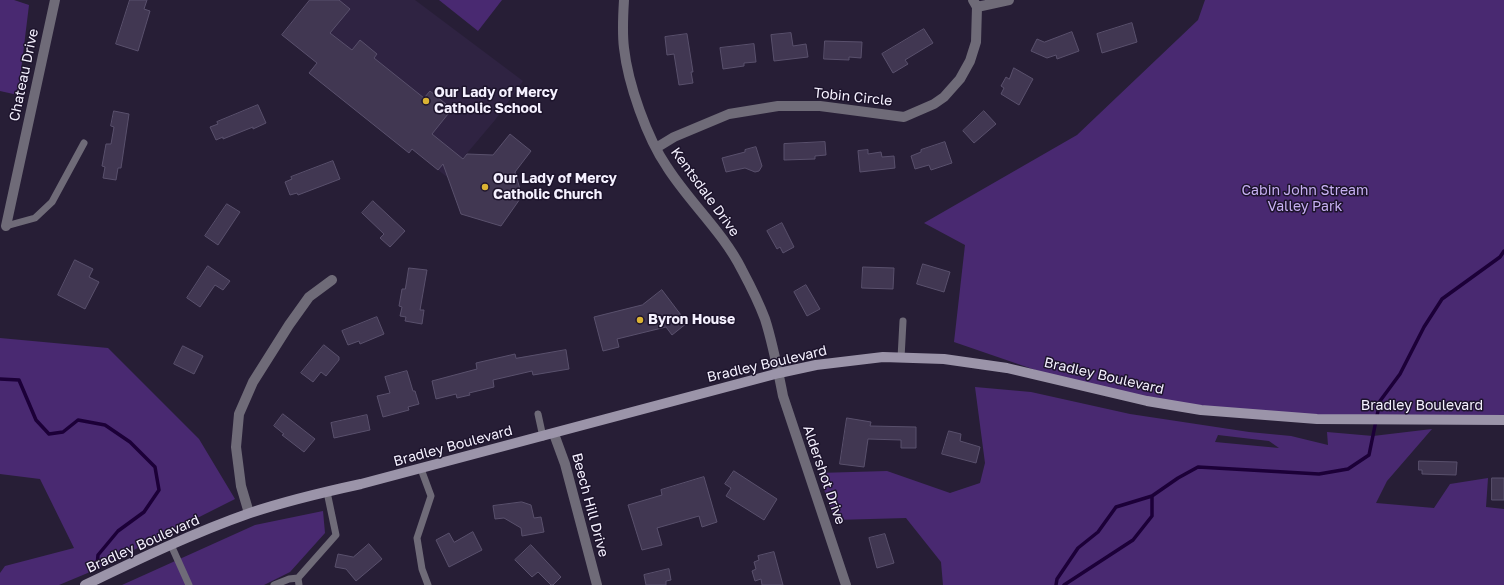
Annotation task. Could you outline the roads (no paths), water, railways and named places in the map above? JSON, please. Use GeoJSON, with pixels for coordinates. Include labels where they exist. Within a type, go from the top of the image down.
{"type":"FeatureCollection","features":[{"type":"Feature","properties":{"kind":"main road","name":"Bradley Boulevard"},"geometry":{"type":"LineString","coordinates":[[85,585],[171,545],[249,513],[309,495],[327,492],[554,434],[779,373],[816,365],[883,357],[944,359],[1007,368],[1146,401],[1201,410],[1317,419],[1504,420]]}},
{"type":"Feature","properties":{"kind":"street","name":"Chateau Drive"},"geometry":{"type":"LineString","coordinates":[[6,226],[55,0]]}},
{"type":"Feature","properties":{"kind":"street","name":"Kentsdale Drive"},"geometry":{"type":"LineString","coordinates":[[624,0],[624,49],[630,77],[639,107],[656,148],[667,167],[726,243],[742,269],[765,319],[779,373]]}},
{"type":"Feature","properties":{"kind":"street"},"geometry":{"type":"LineString","coordinates":[[975,4],[1008,0]]}},
{"type":"Feature","properties":{"kind":"street","name":"Tobin Circle"},"geometry":{"type":"LineString","coordinates":[[656,148],[674,137],[729,114],[778,106],[820,106],[904,117],[934,104],[960,79],[970,61],[976,42],[975,4]]}},
{"type":"Feature","properties":{"kind":"street"},"geometry":{"type":"LineString","coordinates":[[249,513],[241,486],[236,447],[239,414],[253,382],[292,320],[309,297],[332,280]]}},
{"type":"Feature","properties":{"kind":"street","name":"Aldershot Drive"},"geometry":{"type":"LineString","coordinates":[[779,373],[783,396],[846,585]]}},
{"type":"Feature","properties":{"kind":"street","name":"Beech Hill Drive"},"geometry":{"type":"LineString","coordinates":[[554,434],[565,464],[597,585]]}},
{"type":"Feature","properties":{"kind":"lane"},"geometry":{"type":"LineString","coordinates":[[6,226],[35,218],[52,202],[84,143]]}},
{"type":"Feature","properties":{"kind":"lane"},"geometry":{"type":"LineString","coordinates":[[901,358],[903,321]]}},
{"type":"Feature","properties":{"kind":"lane"},"geometry":{"type":"LineString","coordinates":[[538,414],[543,436]]}},
{"type":"Feature","properties":{"kind":"lane"},"geometry":{"type":"LineString","coordinates":[[421,468],[431,496],[417,538],[422,569],[428,585]]}},
{"type":"Feature","properties":{"kind":"lane"},"geometry":{"type":"LineString","coordinates":[[274,585],[289,578],[299,582],[336,534],[327,492]]}},
{"type":"Feature","properties":{"kind":"lane"},"geometry":{"type":"LineString","coordinates":[[171,545],[189,585]]}},
{"type":"Feature","properties":{"kind":"waterway"},"geometry":{"type":"LineString","coordinates":[[1056,585],[1057,579],[1078,548],[1098,532],[1116,507],[1152,496],[1178,478],[1198,467],[1319,474],[1348,469],[1369,455],[1380,401],[1400,374],[1424,327],[1442,299],[1500,257],[1504,251]]}},
{"type":"Feature","properties":{"kind":"waterway"},"geometry":{"type":"LineString","coordinates":[[0,379],[19,380],[36,420],[49,434],[63,432],[78,420],[105,425],[130,442],[155,467],[159,490],[144,512],[118,531],[98,555],[97,566]]}},
{"type":"Feature","properties":{"kind":"waterway"},"geometry":{"type":"LineString","coordinates":[[1064,585],[1133,540],[1152,516],[1152,496]]}},
{"type":"Feature","properties":{"kind":"place","name":"Our Lady of Mercy Catholic School"},"geometry":{"type":"Point","coordinates":[426,101]}},
{"type":"Feature","properties":{"kind":"place","name":"Our Lady of Mercy Catholic Church"},"geometry":{"type":"Point","coordinates":[485,187]}},
{"type":"Feature","properties":{"kind":"place","name":"Byron House"},"geometry":{"type":"Point","coordinates":[640,320]}},
{"type":"Feature","properties":{"kind":"park label","name":"Cabin John Stream Valley Park"},"geometry":{"type":"Point","coordinates":[1305,200]}}]}
